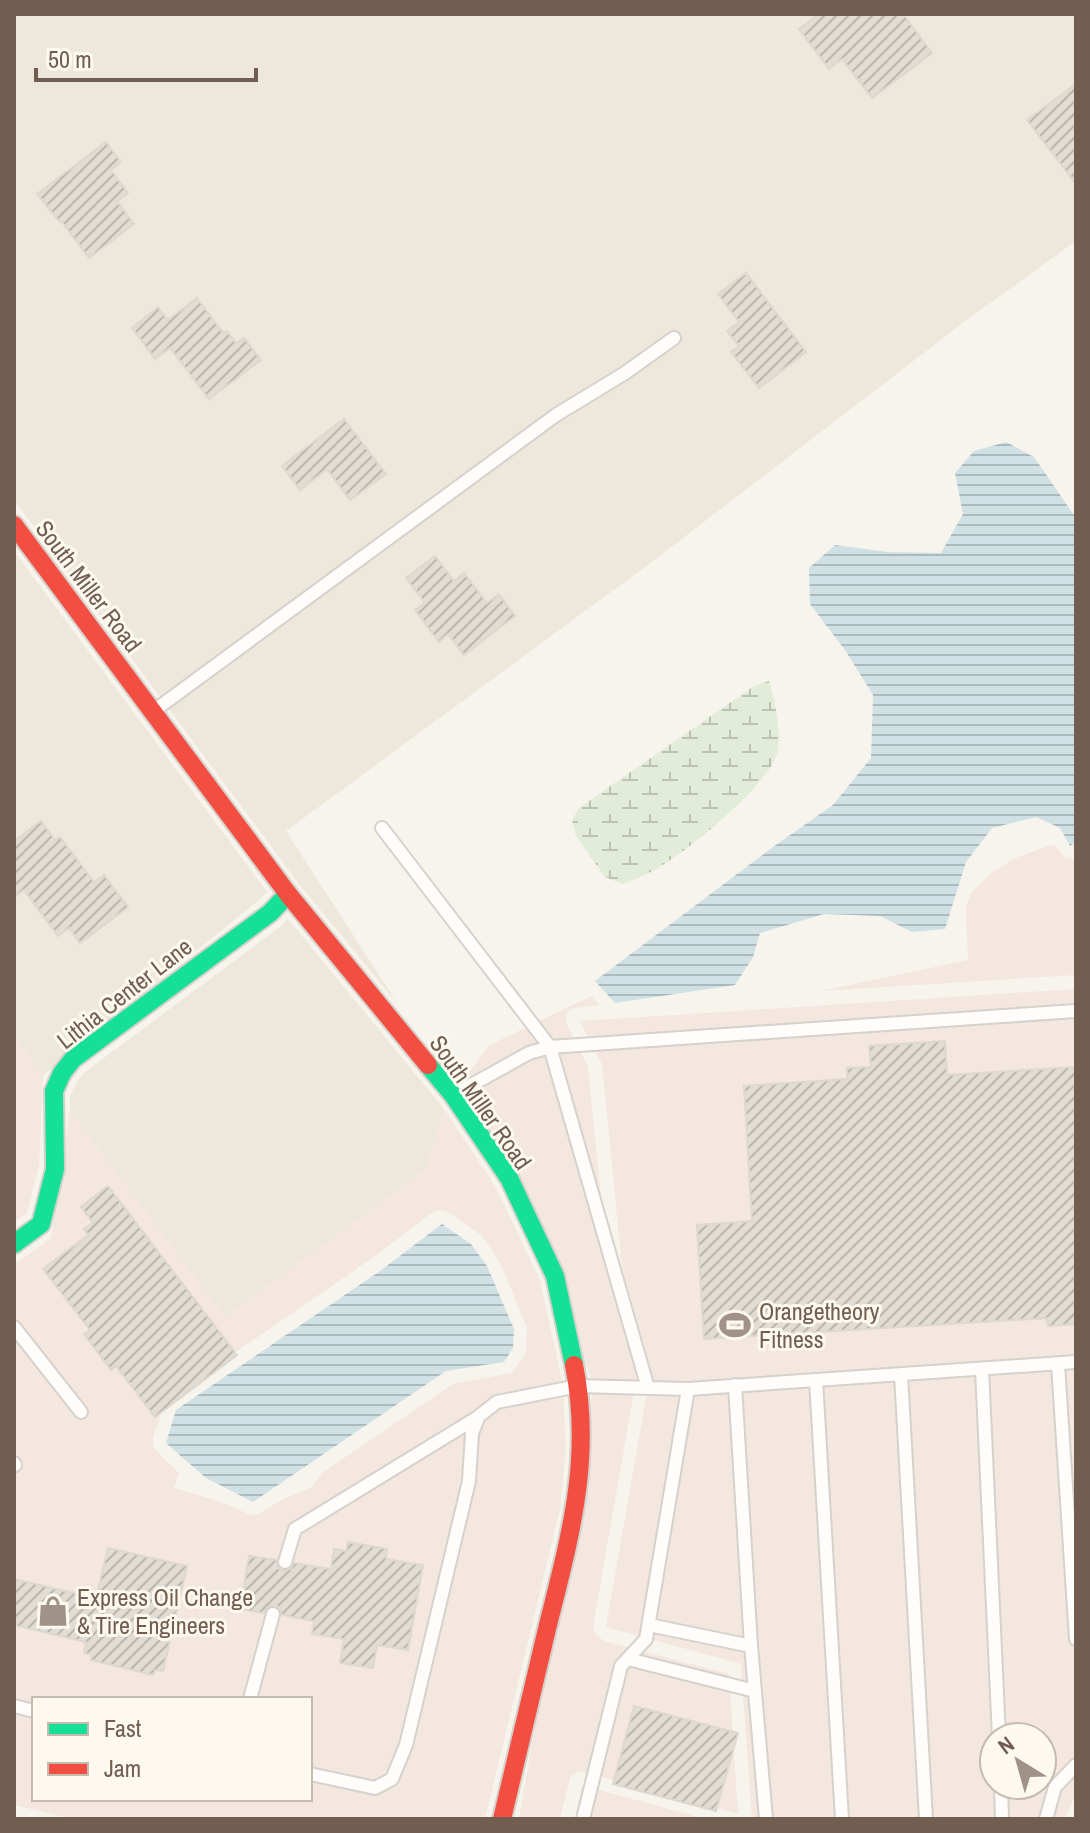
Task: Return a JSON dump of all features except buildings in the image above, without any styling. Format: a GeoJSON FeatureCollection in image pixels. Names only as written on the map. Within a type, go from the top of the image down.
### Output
{"type":"FeatureCollection","features":[{"type":"Feature","properties":{"kind":"street","name":"South Miller Road"},"geometry":{"type":"LineString","coordinates":[[14,525],[288,894],[453,1095],[509,1178],[555,1276],[578,1386],[582,1452],[575,1514],[502,1819]]}},
{"type":"Feature","properties":{"kind":"street","name":"Lithia Center Lane"},"geometry":{"type":"LineString","coordinates":[[14,1244],[41,1224],[55,1169],[54,1091],[62,1073],[73,1059],[270,913],[288,894]]}},
{"type":"Feature","properties":{"kind":"lane"},"geometry":{"type":"LineString","coordinates":[[152,712],[556,415],[625,373],[674,338]]}},
{"type":"Feature","properties":{"kind":"lane"},"geometry":{"type":"LineString","coordinates":[[382,828],[550,1047],[648,1388]]}},
{"type":"Feature","properties":{"kind":"lane"},"geometry":{"type":"LineString","coordinates":[[453,1095],[529,1053],[550,1047],[1076,1011]]}},
{"type":"Feature","properties":{"kind":"lane"},"geometry":{"type":"LineString","coordinates":[[14,1327],[81,1412]]}},
{"type":"Feature","properties":{"kind":"lane"},"geometry":{"type":"LineString","coordinates":[[285,1562],[295,1529],[497,1402],[578,1386],[688,1389],[1076,1362]]}},
{"type":"Feature","properties":{"kind":"lane"},"geometry":{"type":"LineString","coordinates":[[1058,1364],[1076,1639]]}},
{"type":"Feature","properties":{"kind":"lane"},"geometry":{"type":"LineString","coordinates":[[982,1369],[998,1721]]}},
{"type":"Feature","properties":{"kind":"lane"},"geometry":{"type":"LineString","coordinates":[[901,1374],[926,1819]]}},
{"type":"Feature","properties":{"kind":"lane"},"geometry":{"type":"LineString","coordinates":[[816,1380],[842,1819]]}},
{"type":"Feature","properties":{"kind":"lane"},"geometry":{"type":"LineString","coordinates":[[735,1385],[751,1646],[766,1819]]}},
{"type":"Feature","properties":{"kind":"lane"},"geometry":{"type":"LineString","coordinates":[[583,1819],[621,1666],[646,1639],[688,1389]]}},
{"type":"Feature","properties":{"kind":"lane"},"geometry":{"type":"LineString","coordinates":[[312,1774],[375,1788],[392,1779],[406,1745],[469,1481],[472,1433],[479,1416]]}},
{"type":"Feature","properties":{"kind":"lane"},"geometry":{"type":"LineString","coordinates":[[251,1697],[273,1614]]}},
{"type":"Feature","properties":{"kind":"lane"},"geometry":{"type":"LineString","coordinates":[[649,1625],[751,1646]]}},
{"type":"Feature","properties":{"kind":"lane"},"geometry":{"type":"LineString","coordinates":[[628,1659],[755,1691]]}},
{"type":"Feature","properties":{"kind":"lane"},"geometry":{"type":"LineString","coordinates":[[1046,1819],[1055,1787],[1076,1765]]}},
{"type":"Feature","properties":{"kind":"shaded area"},"geometry":{"type":"Polygon","coordinates":[[[14,14],[1076,14],[1076,241],[968,319],[653,561],[286,831],[397,1003],[299,884],[14,500],[14,14]]]}},
{"type":"Feature","properties":{"kind":"shaded area"},"geometry":{"type":"Polygon","coordinates":[[[1006,442],[1034,457],[1076,518],[1076,842],[1070,846],[1060,828],[1036,817],[992,828],[966,862],[945,929],[912,932],[880,916],[824,914],[760,933],[753,957],[735,985],[615,1003],[595,981],[833,805],[871,758],[873,695],[845,650],[810,604],[809,568],[835,545],[888,552],[941,553],[963,514],[955,473],[974,451],[1006,442]]]}},
{"type":"Feature","properties":{"kind":"shaded area"},"geometry":{"type":"Polygon","coordinates":[[[14,551],[267,892],[43,1075],[14,1036],[14,551]]]}},
{"type":"Feature","properties":{"kind":"shaded area"},"geometry":{"type":"Polygon","coordinates":[[[1056,846],[1065,858],[1076,859],[1076,975],[821,991],[968,960],[966,908],[971,893],[990,874],[1015,858],[1056,846]]]}},
{"type":"Feature","properties":{"kind":"shaded area"},"geometry":{"type":"Polygon","coordinates":[[[288,919],[444,1109],[426,1169],[225,1317],[70,1111],[70,1096],[85,1072],[288,919]]]}},
{"type":"Feature","properties":{"kind":"shaded area"},"geometry":{"type":"Polygon","coordinates":[[[1076,989],[1076,1793],[1065,1819],[752,1819],[741,1664],[606,1627],[651,1369],[622,1267],[602,1064],[580,1021],[1076,989]]]}},
{"type":"Feature","properties":{"kind":"shaded area"},"geometry":{"type":"Polygon","coordinates":[[[591,996],[600,1005],[573,1008],[567,1013],[566,1022],[588,1067],[608,1266],[638,1368],[593,1627],[596,1635],[604,1641],[729,1674],[738,1814],[576,1772],[570,1777],[560,1819],[519,1819],[594,1384],[462,1082],[490,1045],[591,996]]]}},
{"type":"Feature","properties":{"kind":"shaded area"},"geometry":{"type":"Polygon","coordinates":[[[14,1036],[43,1075],[39,1165],[27,1213],[14,1222],[14,1036]]]}},
{"type":"Feature","properties":{"kind":"shaded area"},"geometry":{"type":"Polygon","coordinates":[[[444,1109],[495,1186],[540,1280],[563,1386],[566,1450],[560,1509],[485,1819],[74,1819],[14,1805],[14,1265],[51,1238],[70,1111],[225,1317],[426,1169],[444,1109]],[[433,1212],[371,1259],[166,1400],[153,1437],[153,1446],[179,1473],[174,1488],[257,1515],[283,1499],[311,1488],[322,1473],[453,1384],[512,1373],[526,1353],[527,1328],[500,1262],[482,1236],[448,1212],[433,1212]]]}},
{"type":"Feature","properties":{"kind":"shaded area"},"geometry":{"type":"Polygon","coordinates":[[[442,1224],[471,1244],[487,1266],[514,1329],[513,1348],[504,1362],[446,1371],[253,1502],[206,1478],[166,1443],[176,1410],[380,1271],[442,1224]]]}},
{"type":"Feature","properties":{"kind":"shaded area"},"geometry":{"type":"Polygon","coordinates":[[[582,1785],[705,1819],[575,1819],[582,1785]]]}},
{"type":"Feature","properties":{"kind":"green space"},"geometry":{"type":"Polygon","coordinates":[[[769,681],[779,737],[777,754],[758,783],[705,834],[656,869],[623,884],[605,877],[576,836],[572,820],[579,808],[754,686],[769,681]]]}},
{"type":"Feature","properties":{"kind":"traffic: fast"},"geometry":{"type":"LineString","coordinates":[[14,1244],[41,1224],[55,1169],[54,1091],[62,1073],[73,1059],[270,913],[288,894]]}},
{"type":"Feature","properties":{"kind":"traffic: fast"},"geometry":{"type":"LineString","coordinates":[[428,1065],[453,1095],[509,1178],[555,1276],[574,1365]]}},
{"type":"Feature","properties":{"kind":"traffic: jam"},"geometry":{"type":"LineString","coordinates":[[14,525],[288,894],[428,1065]]}},
{"type":"Feature","properties":{"kind":"traffic: jam"},"geometry":{"type":"LineString","coordinates":[[502,1819],[576,1499],[581,1433],[574,1365]]}},
{"type":"Feature","properties":{"kind":"place","name":"Orangetheory Fitness"},"geometry":{"type":"Point","coordinates":[735,1325]}},
{"type":"Feature","properties":{"kind":"place","name":"Express Oil Change & Tire Engineers"},"geometry":{"type":"Point","coordinates":[53,1611]}}]}
